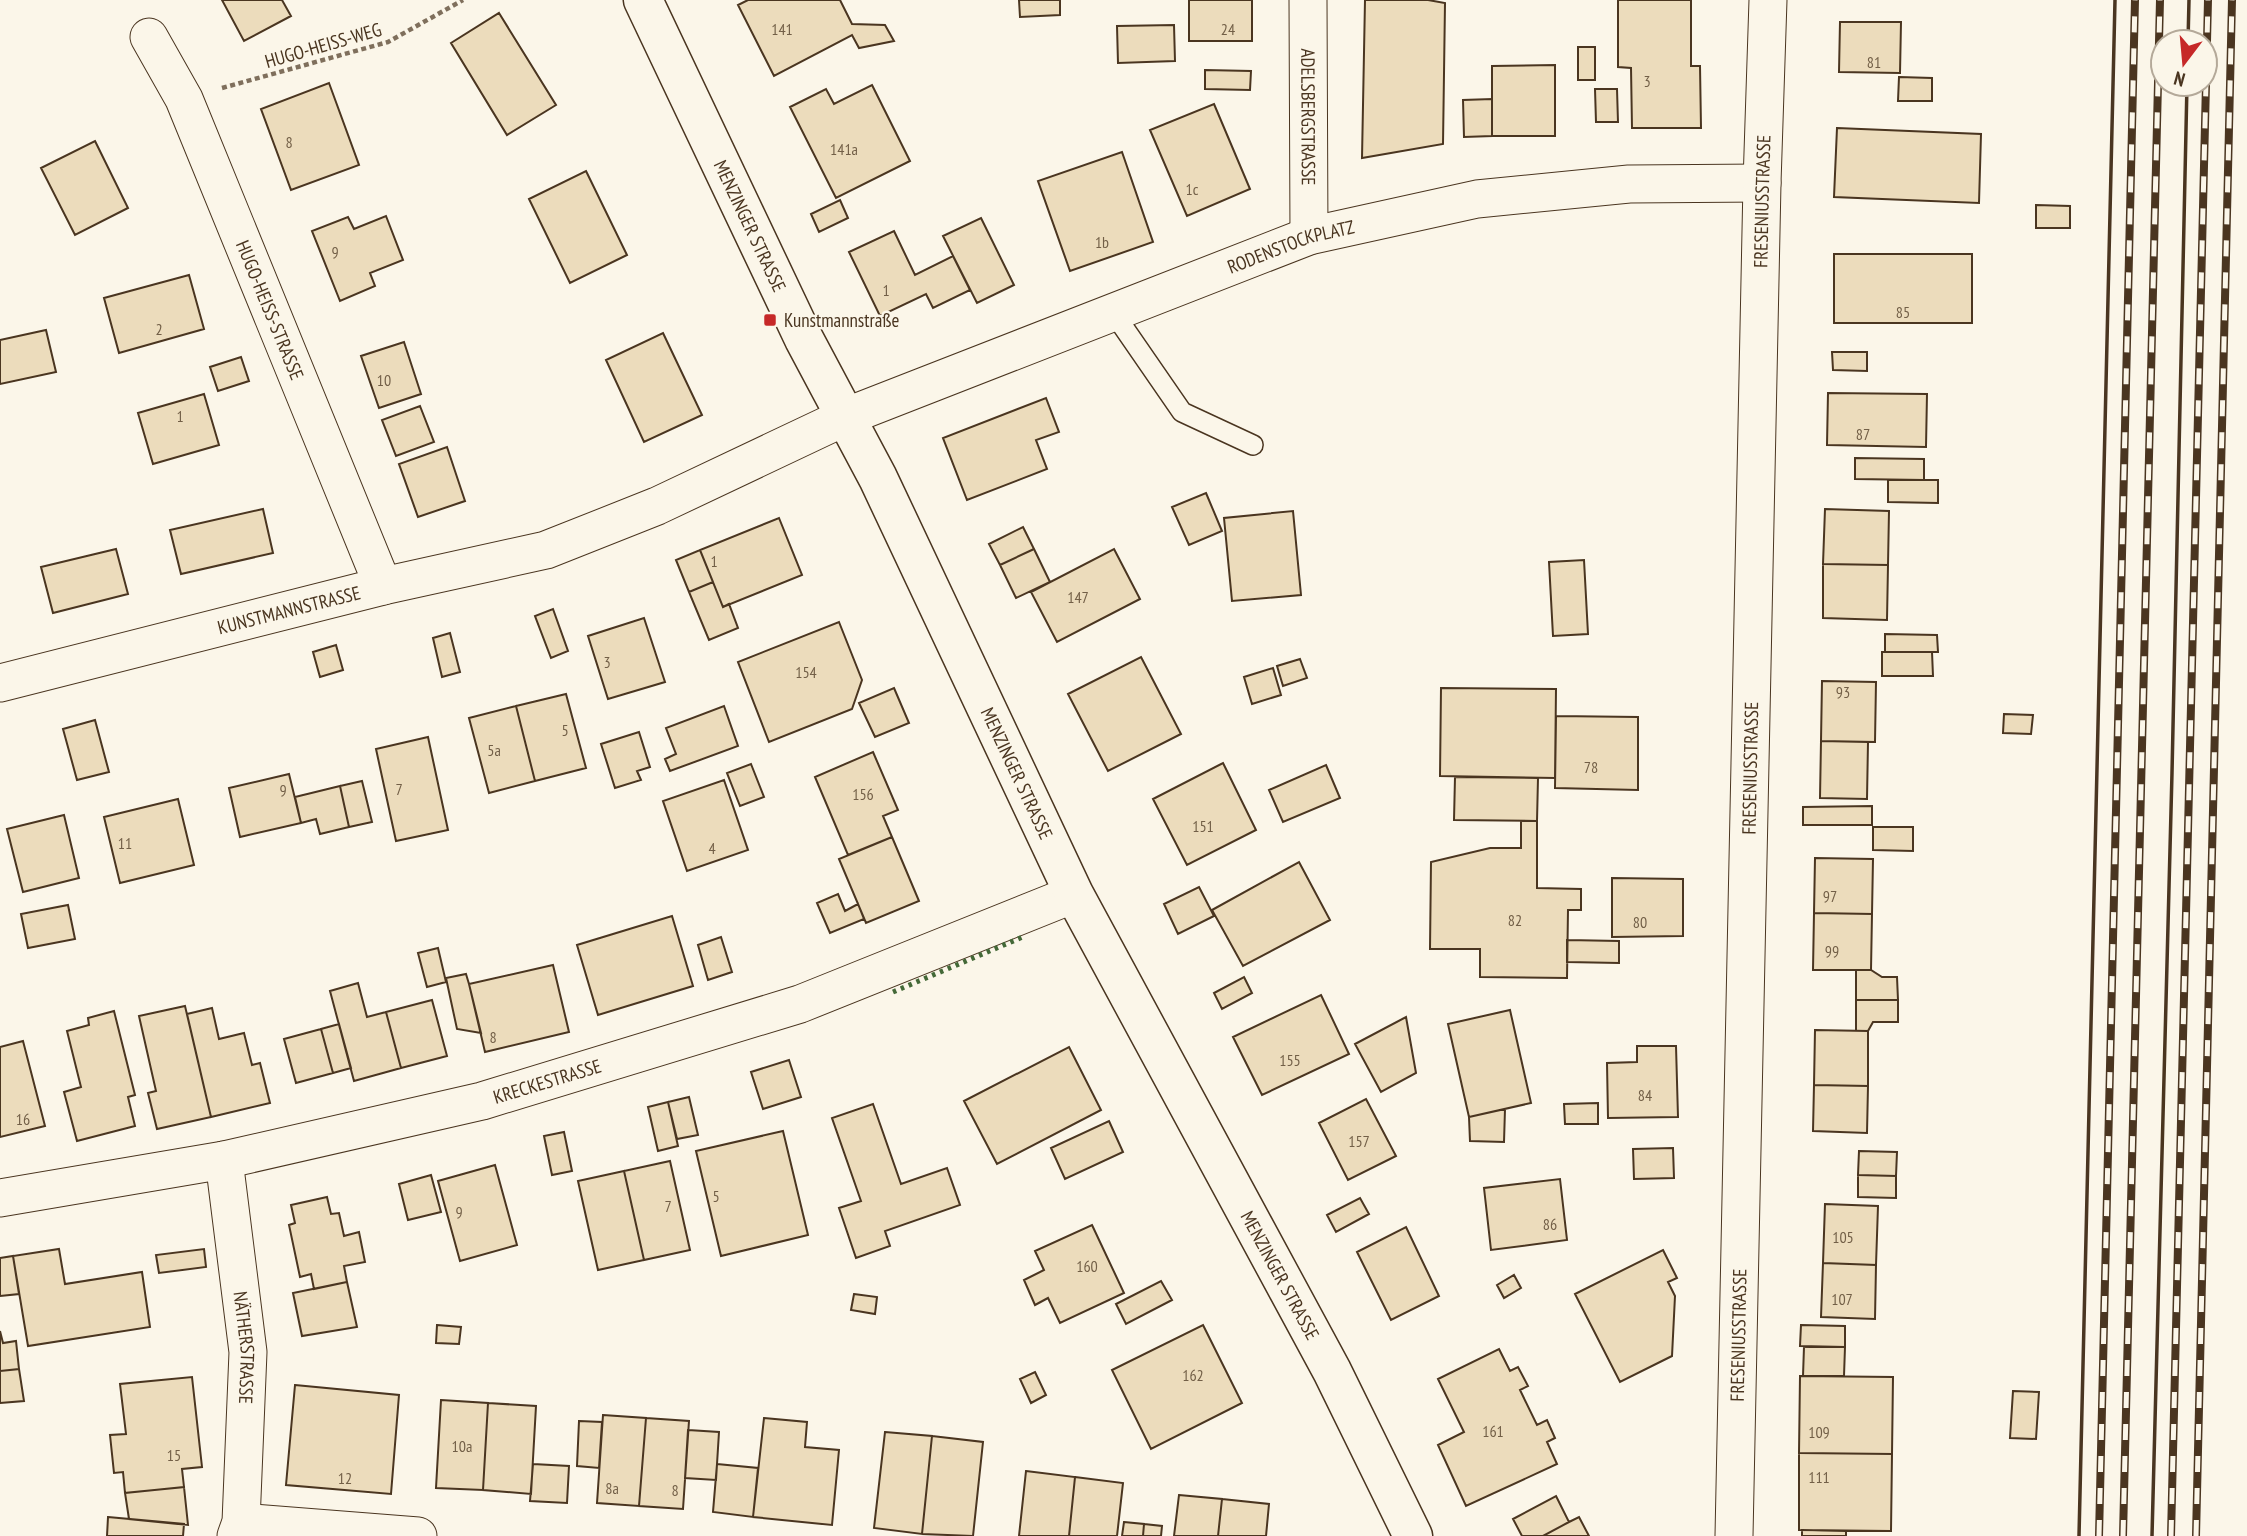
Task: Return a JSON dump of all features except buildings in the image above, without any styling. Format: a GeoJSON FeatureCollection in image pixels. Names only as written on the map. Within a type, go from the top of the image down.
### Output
{"type":"FeatureCollection","features":[{"type":"Feature","properties":{"kind":"street","name":"MENZINGER STRASSE"},"geometry":{"type":"LineString","coordinates":[[643,0],[804,339],[878,478],[1074,894],[1332,1371],[1413,1536]]}},
{"type":"Feature","properties":{"kind":"street","name":"ADELSBERGSTRASSE"},"geometry":{"type":"LineString","coordinates":[[1308,0],[1309,236]]}},
{"type":"Feature","properties":{"kind":"street","name":"FRESENIUSSTRASSE"},"geometry":{"type":"LineString","coordinates":[[1734,1536],[1768,0]]}},
{"type":"Feature","properties":{"kind":"street","name":"HUGO-HEISS-STRASSE"},"geometry":{"type":"LineString","coordinates":[[149,37],[184,99],[383,586]]}},
{"type":"Feature","properties":{"kind":"street","name":"RODENSTOCKPLATZ"},"geometry":{"type":"LineString","coordinates":[[845,417],[1309,236],[1477,199],[1629,184],[1762,183]]}},
{"type":"Feature","properties":{"kind":"street","name":"KUNSTMANNSTRASSE"},"geometry":{"type":"LineString","coordinates":[[0,683],[383,586],[546,550],[657,506],[845,417]]}},
{"type":"Feature","properties":{"kind":"street","name":"KRECKESTRASSE"},"geometry":{"type":"LineString","coordinates":[[0,1198],[224,1160],[482,1101],[800,1004],[1074,894]]}},
{"type":"Feature","properties":{"kind":"street","name":"NÄTHERSTRASSE"},"geometry":{"type":"LineString","coordinates":[[224,1160],[248,1352],[239,1529]]}},
{"type":"Feature","properties":{"kind":"street"},"geometry":{"type":"LineString","coordinates":[[239,1529],[418,1536]]}},
{"type":"Feature","properties":{"kind":"lane"},"geometry":{"type":"LineString","coordinates":[[1113,312],[1182,412],[1253,445]]}},
{"type":"Feature","properties":{"kind":"path","name":"HUGO-HEISS-WEG"},"geometry":{"type":"LineString","coordinates":[[184,99],[388,41],[463,0]]}},
{"type":"Feature","properties":{"kind":"railway"},"geometry":{"type":"LineString","coordinates":[[2099,1536],[2135,0]]}},
{"type":"Feature","properties":{"kind":"railway"},"geometry":{"type":"LineString","coordinates":[[2123,1536],[2160,0]]}},
{"type":"Feature","properties":{"kind":"railway"},"geometry":{"type":"LineString","coordinates":[[2171,1536],[2208,0]]}},
{"type":"Feature","properties":{"kind":"railway"},"geometry":{"type":"LineString","coordinates":[[2196,1536],[2232,0]]}},
{"type":"Feature","properties":{"kind":"hedge"},"geometry":{"type":"LineString","coordinates":[[893,992],[1025,936]]}},
{"type":"Feature","properties":{"kind":"wall"},"geometry":{"type":"LineString","coordinates":[[2079,1536],[2115,0]]}},
{"type":"Feature","properties":{"kind":"wall"},"geometry":{"type":"LineString","coordinates":[[2188,28],[2189,0]]}},
{"type":"Feature","properties":{"kind":"wall"},"geometry":{"type":"LineString","coordinates":[[2152,1536],[2187,98]]}},
{"type":"Feature","properties":{"kind":"place","name":"Kunstmannstraße"},"geometry":{"type":"Point","coordinates":[770,320]}}]}
